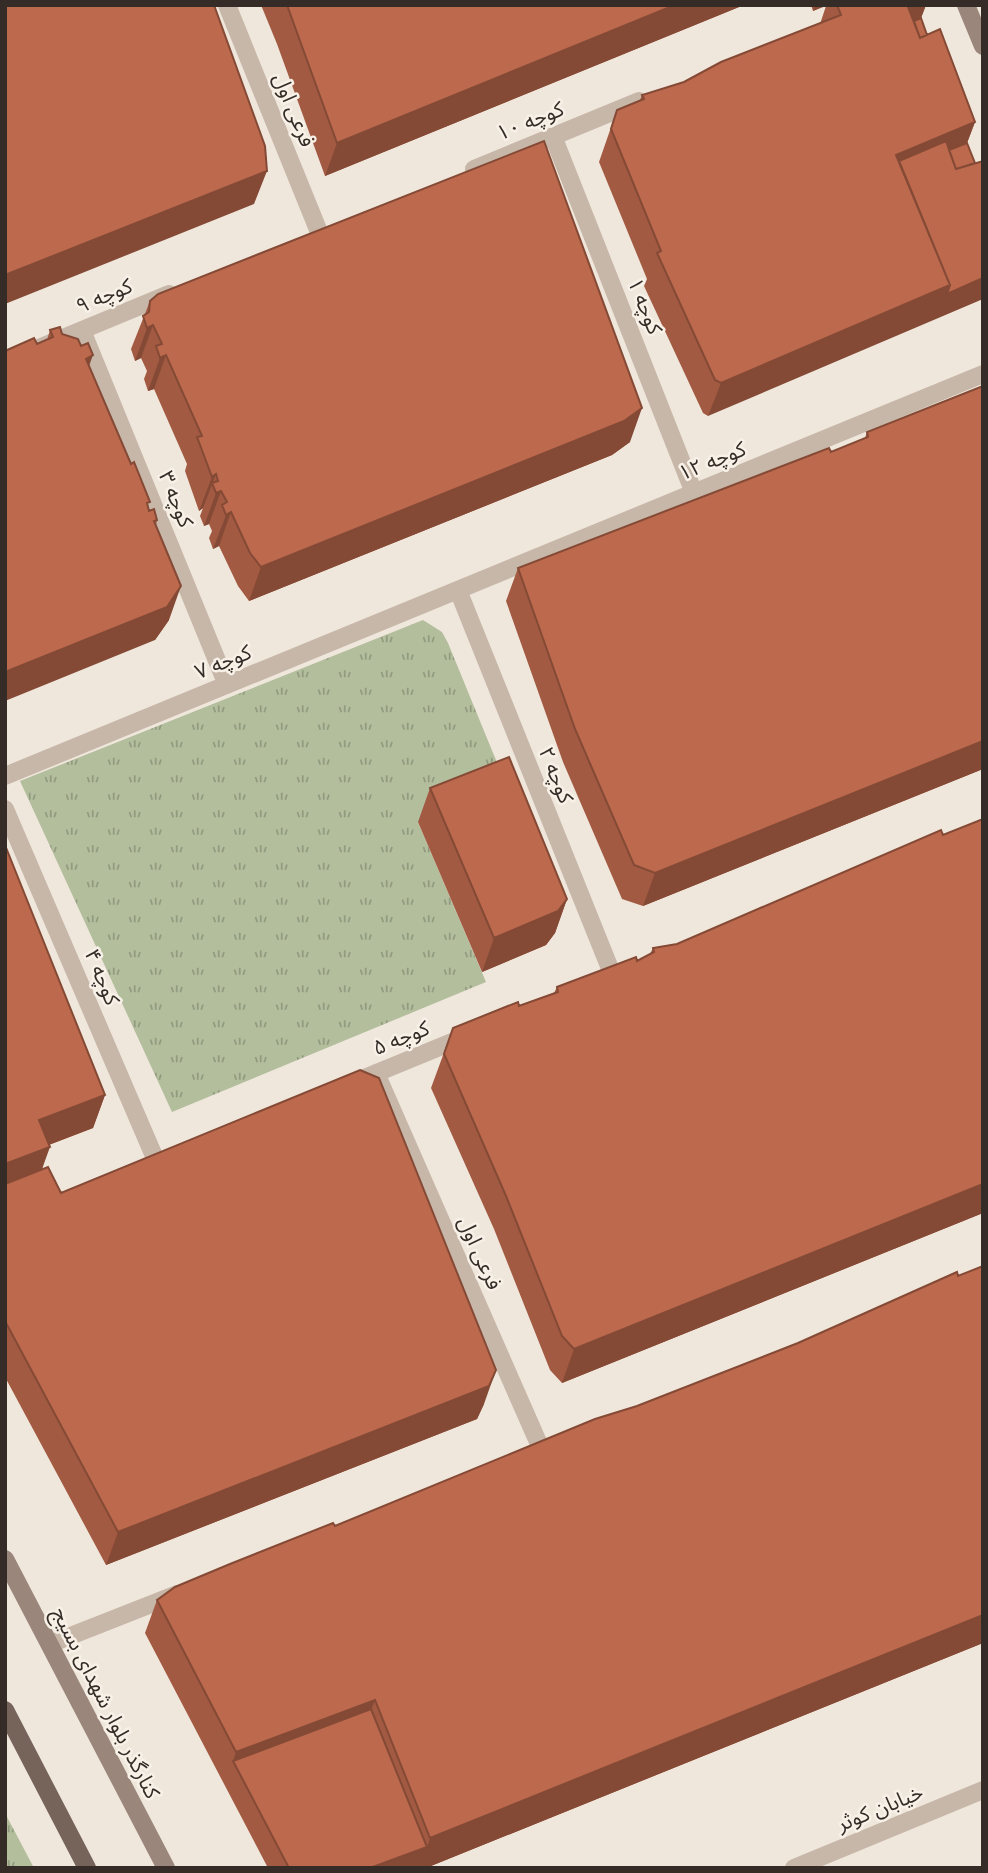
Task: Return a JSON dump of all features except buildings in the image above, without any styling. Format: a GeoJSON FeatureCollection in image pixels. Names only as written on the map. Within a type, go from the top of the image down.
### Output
{"type":"FeatureCollection","features":[{"type":"Feature","properties":{"kind":"main road"},"geometry":{"type":"LineString","coordinates":[[5,1710],[87,1868]]}},
{"type":"Feature","properties":{"kind":"street","name":"فرعی اول"},"geometry":{"type":"LineString","coordinates":[[227,5],[320,232]]}},
{"type":"Feature","properties":{"kind":"street"},"geometry":{"type":"LineString","coordinates":[[966,5],[983,46]]}},
{"type":"Feature","properties":{"kind":"street","name":"کوچه ۱۰"},"geometry":{"type":"LineString","coordinates":[[455,177],[654,95]]}},
{"type":"Feature","properties":{"kind":"street","name":"کوچه ۱"},"geometry":{"type":"LineString","coordinates":[[553,136],[694,493]]}},
{"type":"Feature","properties":{"kind":"street","name":"کوچه ۹"},"geometry":{"type":"LineString","coordinates":[[5,362],[184,288]]}},
{"type":"Feature","properties":{"kind":"street","name":"کوچه ۳"},"geometry":{"type":"LineString","coordinates":[[82,330],[227,685]]}},
{"type":"Feature","properties":{"kind":"street","name":"کوچه ۱۲"},"geometry":{"type":"LineString","coordinates":[[458,590],[983,374]]}},
{"type":"Feature","properties":{"kind":"street","name":"کوچه ۷"},"geometry":{"type":"LineString","coordinates":[[5,776],[458,590]]}},
{"type":"Feature","properties":{"kind":"street","name":"کوچه ۲"},"geometry":{"type":"LineString","coordinates":[[458,590],[613,976]]}},
{"type":"Feature","properties":{"kind":"street","name":"کوچه ۴"},"geometry":{"type":"LineString","coordinates":[[5,809],[158,1163]]}},
{"type":"Feature","properties":{"kind":"street","name":"کوچه ۵"},"geometry":{"type":"LineString","coordinates":[[338,1089],[488,1027]]}},
{"type":"Feature","properties":{"kind":"street","name":"فرعی اول"},"geometry":{"type":"LineString","coordinates":[[376,1073],[542,1451]]}},
{"type":"Feature","properties":{"kind":"street","name":"کنارگذر بلوار شهدای بسیج"},"geometry":{"type":"LineString","coordinates":[[5,1559],[166,1868]]}},
{"type":"Feature","properties":{"kind":"street"},"geometry":{"type":"LineString","coordinates":[[50,1644],[192,1588]]}},
{"type":"Feature","properties":{"kind":"street","name":"خیابان کوثر"},"geometry":{"type":"LineString","coordinates":[[794,1868],[983,1790]]}},
{"type":"Feature","properties":{"kind":"green space"},"geometry":{"type":"Polygon","coordinates":[[[423,620],[442,632],[448,643],[507,787],[418,822],[486,982],[172,1112],[20,781],[423,620]]]}},
{"type":"Feature","properties":{"kind":"green space"},"geometry":{"type":"Polygon","coordinates":[[[5,1813],[34,1868],[5,1868],[5,1813]]]}}]}
